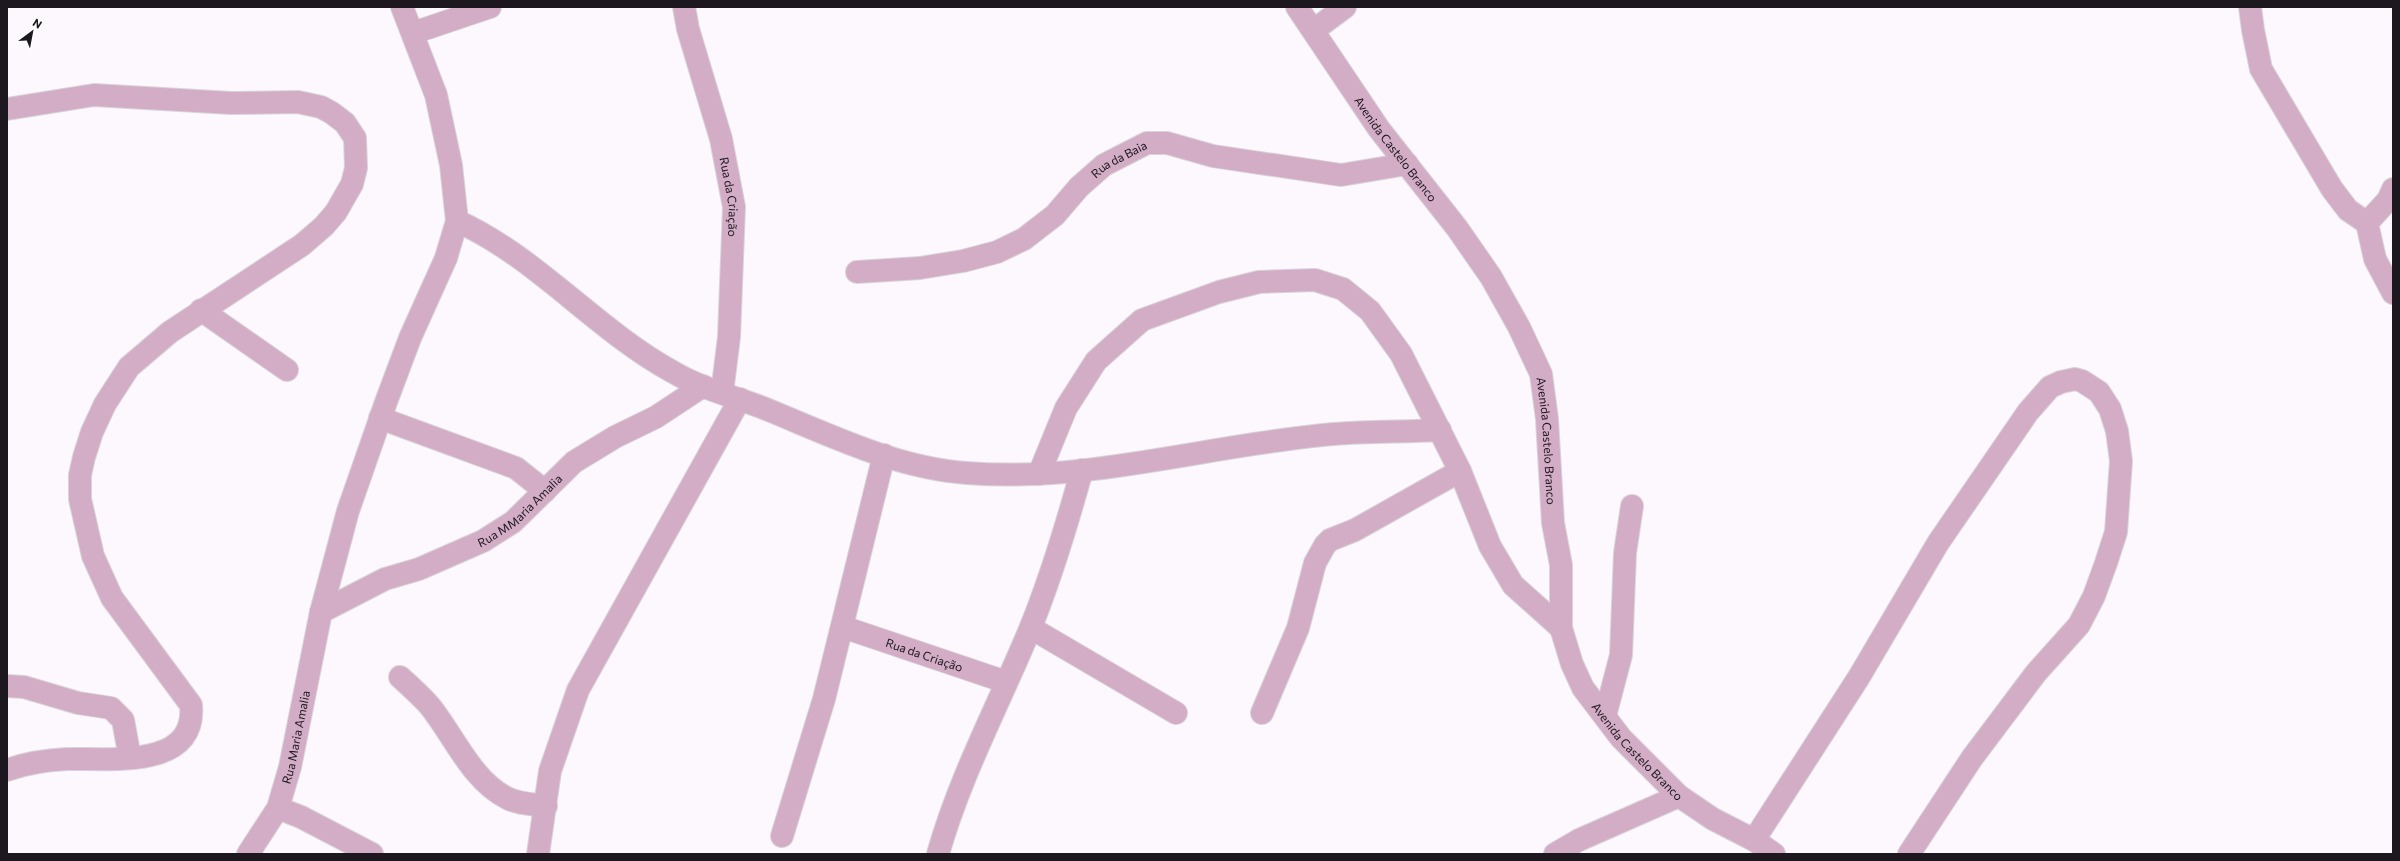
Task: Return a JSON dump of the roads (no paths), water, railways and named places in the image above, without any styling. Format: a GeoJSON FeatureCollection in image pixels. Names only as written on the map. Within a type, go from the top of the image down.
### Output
{"type":"FeatureCollection","features":[{"type":"Feature","properties":{"kind":"street"},"geometry":{"type":"LineString","coordinates":[[402,7],[436,95],[451,165],[457,221],[480,231],[513,254],[582,309],[673,373],[884,456],[909,464],[938,470],[968,473],[1040,474],[1082,470],[1334,434],[1440,430]]}},
{"type":"Feature","properties":{"kind":"street"},"geometry":{"type":"LineString","coordinates":[[413,33],[490,7]]}},
{"type":"Feature","properties":{"kind":"street","name":"Rua da Criação"},"geometry":{"type":"LineString","coordinates":[[684,7],[688,29],[721,139],[734,207],[728,337],[722,392]]}},
{"type":"Feature","properties":{"kind":"street","name":"Avenida Castelo Branco"},"geometry":{"type":"LineString","coordinates":[[1297,7],[1314,30],[1379,129],[1458,228],[1491,277],[1519,327],[1541,374],[1547,419],[1553,523],[1561,565],[1561,628],[1572,664],[1583,688],[1621,738],[1680,796],[1713,818],[1754,840],[1772,854]]}},
{"type":"Feature","properties":{"kind":"street"},"geometry":{"type":"LineString","coordinates":[[1314,30],[1345,7]]}},
{"type":"Feature","properties":{"kind":"street"},"geometry":{"type":"LineString","coordinates":[[2250,7],[2261,69],[2332,189],[2348,210],[2367,223],[2375,259],[2393,293]]}},
{"type":"Feature","properties":{"kind":"street"},"geometry":{"type":"LineString","coordinates":[[7,109],[22,108],[68,98],[116,94],[231,103],[298,102],[321,107],[345,123],[355,138],[356,168],[352,184],[336,212],[324,226],[302,245],[201,310],[170,332],[129,367],[105,404],[92,432],[80,475],[80,499],[93,556],[112,598],[191,705],[192,720],[178,742],[157,755],[130,758],[45,761],[24,764],[7,770]]}},
{"type":"Feature","properties":{"kind":"street","name":"Rua da Baia"},"geometry":{"type":"LineString","coordinates":[[857,272],[920,268],[963,261],[997,252],[1024,239],[1055,215],[1079,187],[1104,165],[1146,143],[1167,143],[1213,156],[1341,175],[1407,164]]}},
{"type":"Feature","properties":{"kind":"street"},"geometry":{"type":"LineString","coordinates":[[2367,223],[2388,200],[2393,189]]}},
{"type":"Feature","properties":{"kind":"street","name":"Rua Maria Amalia"},"geometry":{"type":"LineString","coordinates":[[248,854],[278,808],[290,767],[321,612],[348,511],[380,418],[410,338],[446,258],[457,221]]}},
{"type":"Feature","properties":{"kind":"street"},"geometry":{"type":"LineString","coordinates":[[1040,474],[1066,408],[1096,361],[1120,338],[1142,320],[1176,306],[1219,292],[1259,282],[1315,280],[1343,289],[1370,311],[1401,354],[1460,471],[1490,546],[1513,585],[1561,628]]}},
{"type":"Feature","properties":{"kind":"street"},"geometry":{"type":"LineString","coordinates":[[201,310],[287,370]]}},
{"type":"Feature","properties":{"kind":"street"},"geometry":{"type":"LineString","coordinates":[[1754,840],[1859,677],[1938,543],[2028,412],[2050,387],[2061,382],[2075,379],[2082,381],[2099,392],[2110,409],[2115,420],[2121,461],[2116,532],[2106,564],[2094,596],[2079,625],[2036,673],[1972,758],[1909,854]]}},
{"type":"Feature","properties":{"kind":"street"},"geometry":{"type":"LineString","coordinates":[[538,854],[550,771],[578,690],[722,392]]}},
{"type":"Feature","properties":{"kind":"street","name":"Rua MMaria Amalia"},"geometry":{"type":"LineString","coordinates":[[321,612],[385,579],[420,569],[483,541],[513,522],[578,459],[615,437],[656,417],[722,392]]}},
{"type":"Feature","properties":{"kind":"street"},"geometry":{"type":"LineString","coordinates":[[380,418],[516,468],[545,490]]}},
{"type":"Feature","properties":{"kind":"street"},"geometry":{"type":"LineString","coordinates":[[782,836],[824,699],[884,456]]}},
{"type":"Feature","properties":{"kind":"street"},"geometry":{"type":"LineString","coordinates":[[938,854],[945,828],[971,760],[1031,628],[1066,526],[1082,470]]}},
{"type":"Feature","properties":{"kind":"street"},"geometry":{"type":"LineString","coordinates":[[1262,713],[1298,628],[1315,563],[1325,545],[1330,540],[1355,530],[1460,471]]}},
{"type":"Feature","properties":{"kind":"street"},"geometry":{"type":"LineString","coordinates":[[1605,716],[1621,655],[1625,553],[1632,506]]}},
{"type":"Feature","properties":{"kind":"street","name":"Rua da Criação"},"geometry":{"type":"LineString","coordinates":[[843,627],[1006,682]]}},
{"type":"Feature","properties":{"kind":"street"},"geometry":{"type":"LineString","coordinates":[[1031,628],[1176,713]]}},
{"type":"Feature","properties":{"kind":"street"},"geometry":{"type":"LineString","coordinates":[[400,676],[428,704],[470,764],[488,784],[506,798],[514,801],[546,806]]}},
{"type":"Feature","properties":{"kind":"street"},"geometry":{"type":"LineString","coordinates":[[7,686],[24,686],[78,703],[111,708],[123,720],[130,758]]}},
{"type":"Feature","properties":{"kind":"street"},"geometry":{"type":"LineString","coordinates":[[1555,854],[1582,847],[1680,796]]}},
{"type":"Feature","properties":{"kind":"street"},"geometry":{"type":"LineString","coordinates":[[278,808],[372,854]]}}]}
